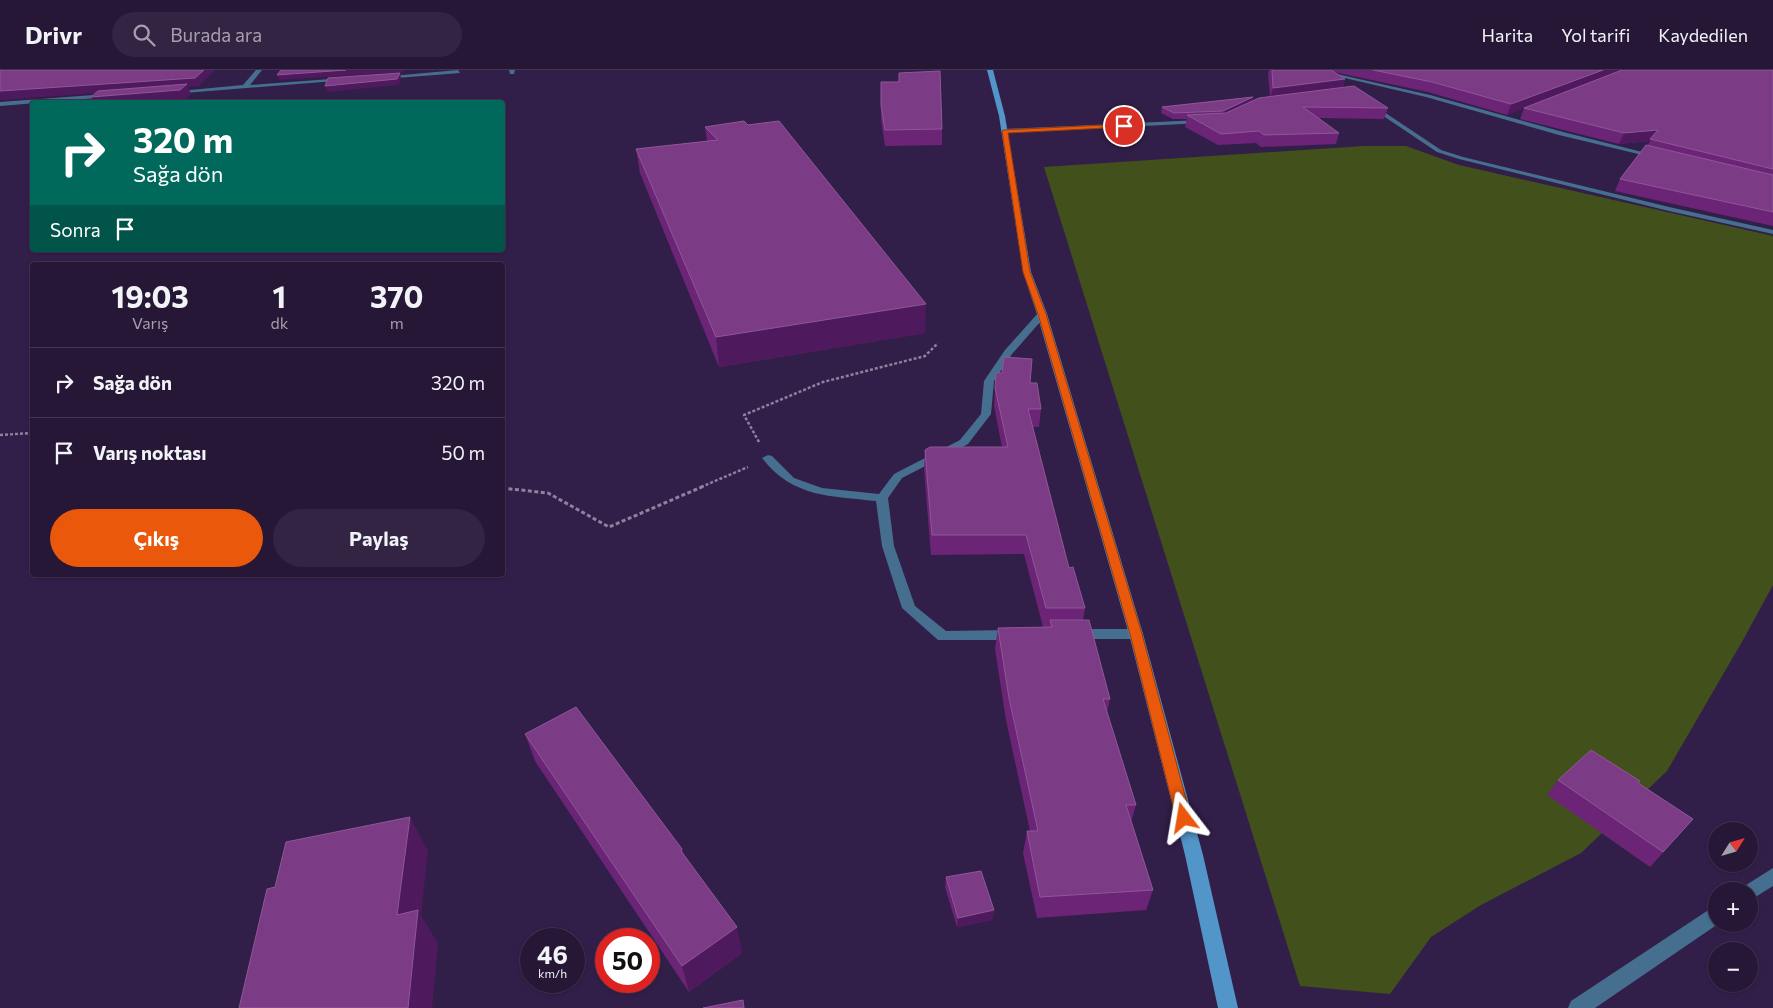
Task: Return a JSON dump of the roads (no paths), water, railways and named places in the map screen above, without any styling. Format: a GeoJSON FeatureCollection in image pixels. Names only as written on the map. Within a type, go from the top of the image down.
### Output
{"type":"FeatureCollection","features":[{"type":"Feature","properties":{"kind":"main road"},"geometry":{"type":"LineString","coordinates":[[990,70],[1004,131],[1027,272],[1042,314],[1136,634],[1194,854],[1228,1008]]}},
{"type":"Feature","properties":{"kind":"street"},"geometry":{"type":"LineString","coordinates":[[245,87],[259,70]]}},
{"type":"Feature","properties":{"kind":"street"},"geometry":{"type":"LineString","coordinates":[[1318,70],[1335,82]]}},
{"type":"Feature","properties":{"kind":"street"},"geometry":{"type":"LineString","coordinates":[[1318,70],[1428,96],[1507,119],[1667,159]]}},
{"type":"Feature","properties":{"kind":"street"},"geometry":{"type":"LineString","coordinates":[[380,78],[458,72]]}},
{"type":"Feature","properties":{"kind":"street"},"geometry":{"type":"LineString","coordinates":[[166,92],[351,80]]}},
{"type":"Feature","properties":{"kind":"street"},"geometry":{"type":"LineString","coordinates":[[59,100],[118,96]]}},
{"type":"Feature","properties":{"kind":"street"},"geometry":{"type":"LineString","coordinates":[[0,104],[30,102]]}},
{"type":"Feature","properties":{"kind":"street"},"geometry":{"type":"LineString","coordinates":[[1367,103],[1439,151],[1461,158],[1668,209],[1773,232]]}},
{"type":"Feature","properties":{"kind":"street"},"geometry":{"type":"LineString","coordinates":[[1507,119],[1516,116]]}},
{"type":"Feature","properties":{"kind":"street"},"geometry":{"type":"LineString","coordinates":[[1004,131],[1213,122]]}},
{"type":"Feature","properties":{"kind":"street"},"geometry":{"type":"LineString","coordinates":[[1030,635],[943,636],[910,608],[888,546],[882,498],[898,476],[964,442],[986,414],[989,381],[1008,352],[1042,314]]}},
{"type":"Feature","properties":{"kind":"street"},"geometry":{"type":"LineString","coordinates":[[768,458],[790,480],[820,491],[882,498]]}},
{"type":"Feature","properties":{"kind":"street"},"geometry":{"type":"LineString","coordinates":[[1059,635],[1136,634]]}},
{"type":"Feature","properties":{"kind":"street"},"geometry":{"type":"LineString","coordinates":[[1758,887],[1773,876]]}},
{"type":"Feature","properties":{"kind":"street"},"geometry":{"type":"LineString","coordinates":[[1578,1008],[1708,920]]}}]}
